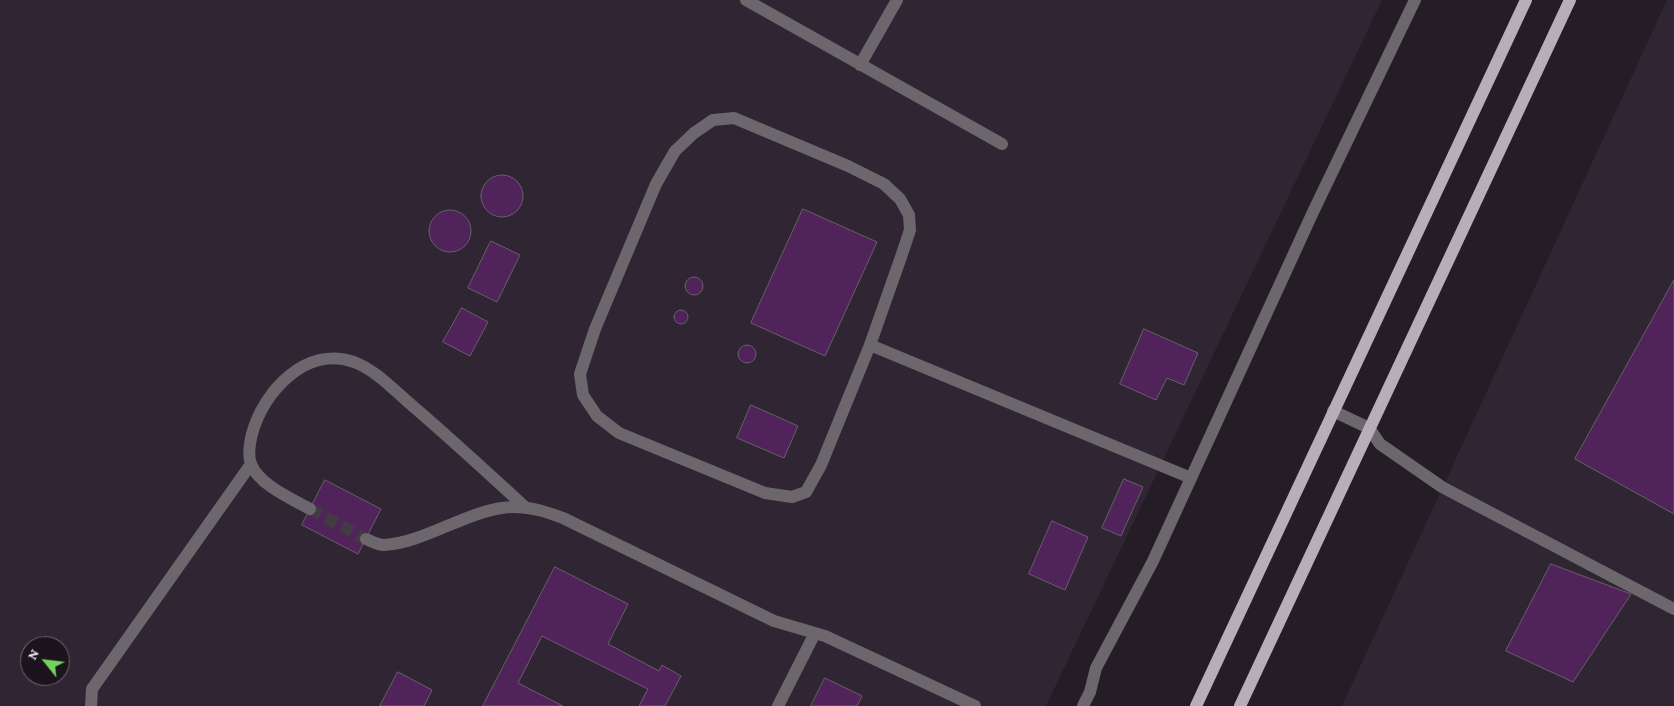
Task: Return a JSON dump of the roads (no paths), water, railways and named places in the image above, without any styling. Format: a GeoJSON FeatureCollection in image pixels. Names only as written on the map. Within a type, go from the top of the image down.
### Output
{"type":"FeatureCollection","features":[{"type":"Feature","properties":{"kind":"main road"},"geometry":{"type":"LineString","coordinates":[[1196,706],[1526,0]]}},
{"type":"Feature","properties":{"kind":"main road"},"geometry":{"type":"LineString","coordinates":[[1240,706],[1570,0]]}},
{"type":"Feature","properties":{"kind":"street"},"geometry":{"type":"LineString","coordinates":[[746,0],[1002,144]]}},
{"type":"Feature","properties":{"kind":"street"},"geometry":{"type":"LineString","coordinates":[[860,65],[897,0]]}},
{"type":"Feature","properties":{"kind":"street"},"geometry":{"type":"LineString","coordinates":[[1083,706],[1090,692],[1096,668],[1153,561],[1313,212],[1415,0]]}},
{"type":"Feature","properties":{"kind":"street"},"geometry":{"type":"LineString","coordinates":[[734,118],[848,166],[884,184],[900,199],[909,215],[910,230],[870,344],[821,465],[806,492],[792,497],[765,493],[619,433],[597,416],[592,409],[583,395],[580,374],[595,329],[648,202],[675,151],[694,133],[713,120],[734,118]]}},
{"type":"Feature","properties":{"kind":"street"},"geometry":{"type":"LineString","coordinates":[[870,344],[1191,478]]}},
{"type":"Feature","properties":{"kind":"street"},"geometry":{"type":"LineString","coordinates":[[310,509],[270,488],[251,464],[250,443],[257,417],[271,394],[288,376],[305,365],[320,359],[335,358],[352,361],[369,369],[453,440],[526,508]]}},
{"type":"Feature","properties":{"kind":"street"},"geometry":{"type":"LineString","coordinates":[[1333,411],[1369,428],[1380,444],[1442,487],[1674,609]]}},
{"type":"Feature","properties":{"kind":"street"},"geometry":{"type":"LineString","coordinates":[[91,706],[92,689],[251,464]]}},
{"type":"Feature","properties":{"kind":"street"},"geometry":{"type":"LineString","coordinates":[[366,538],[383,545],[401,542],[492,511],[513,507],[541,510],[563,518],[774,621],[815,633],[975,706]]}},
{"type":"Feature","properties":{"kind":"street"},"geometry":{"type":"LineString","coordinates":[[778,706],[815,633]]}},
{"type":"Feature","properties":{"kind":"tunnel"},"geometry":{"type":"LineString","coordinates":[[310,509],[366,539]]}}]}
